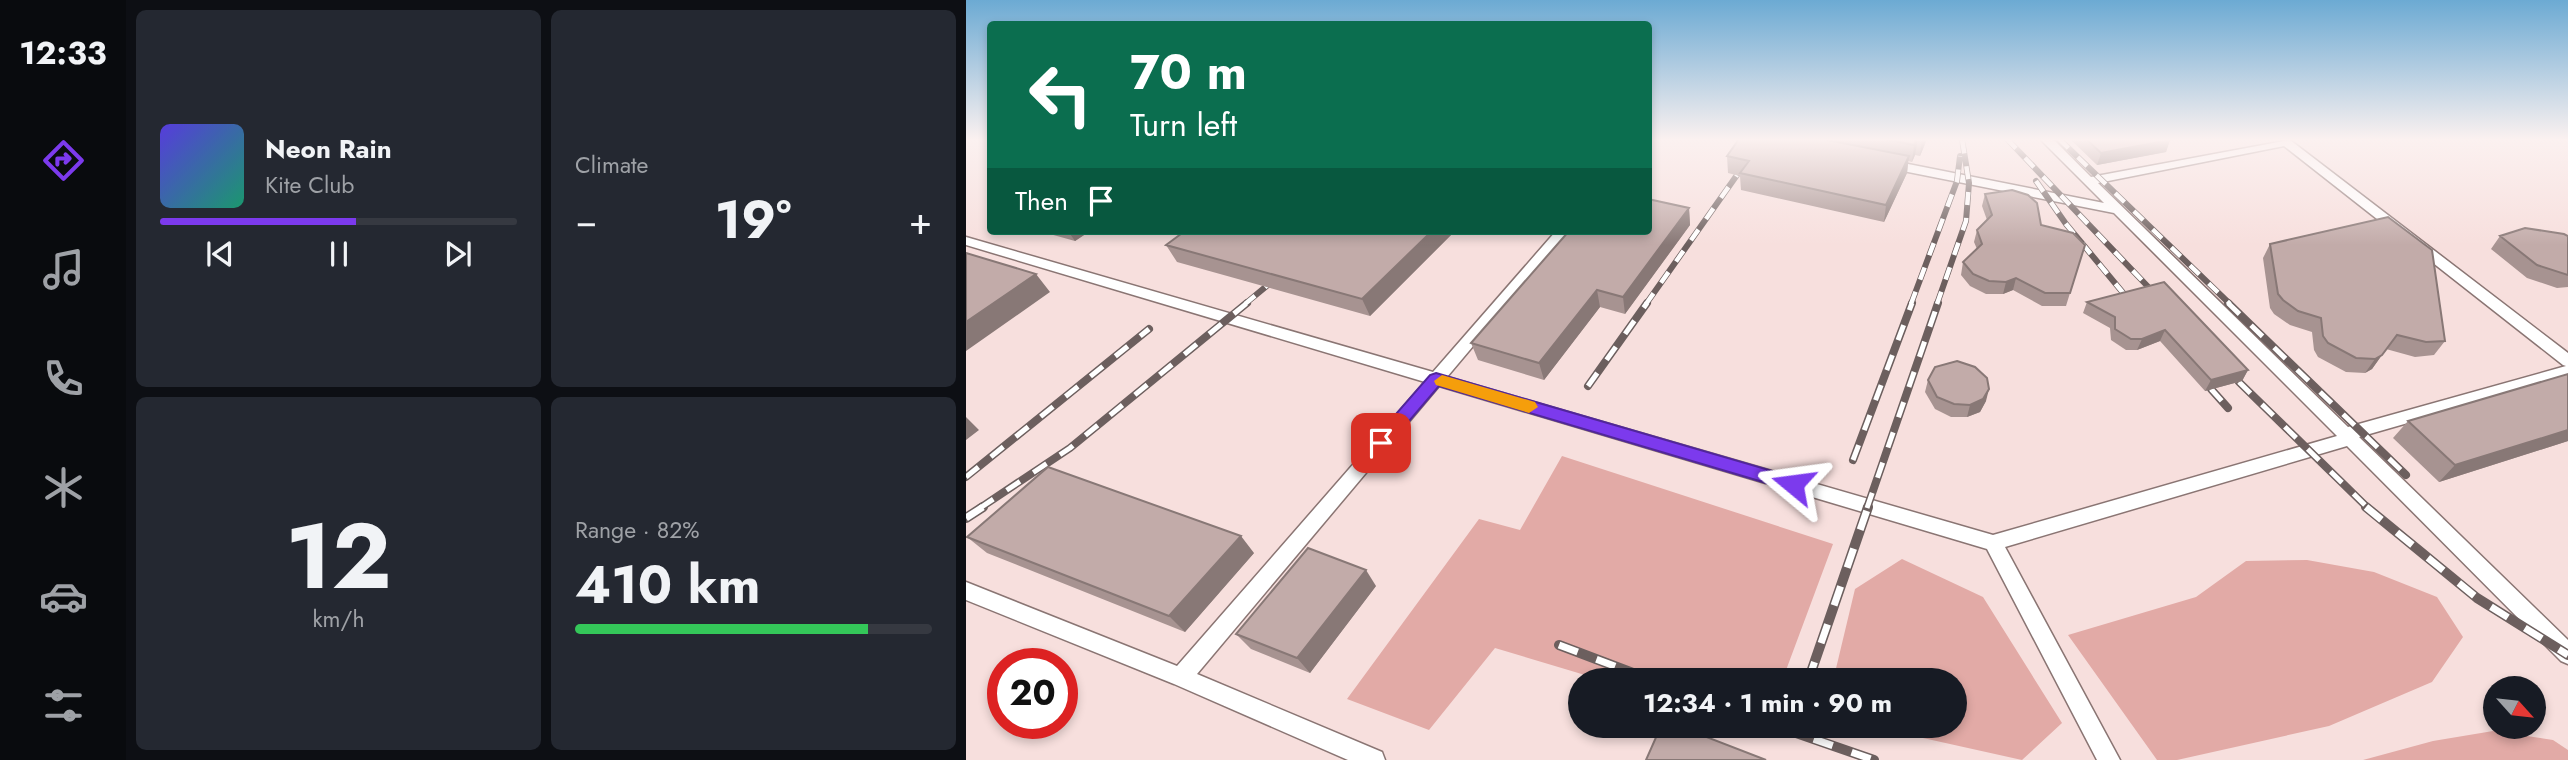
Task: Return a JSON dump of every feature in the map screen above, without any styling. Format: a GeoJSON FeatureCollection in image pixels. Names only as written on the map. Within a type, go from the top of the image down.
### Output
{"type":"FeatureCollection","features":[{"type":"Feature","properties":{"kind":"lane"},"geometry":{"type":"LineString","coordinates":[[1938,174],[2118,210]]}},
{"type":"Feature","properties":{"kind":"lane"},"geometry":{"type":"LineString","coordinates":[[2081,174],[2568,654]]}},
{"type":"Feature","properties":{"kind":"lane"},"geometry":{"type":"LineString","coordinates":[[2088,181],[2121,174]]}},
{"type":"Feature","properties":{"kind":"lane"},"geometry":{"type":"LineString","coordinates":[[2328,174],[2568,361]]}},
{"type":"Feature","properties":{"kind":"lane"},"geometry":{"type":"LineString","coordinates":[[1181,677],[1560,235]]}},
{"type":"Feature","properties":{"kind":"lane"},"geometry":{"type":"LineString","coordinates":[[966,242],[1993,543],[2568,371]]}},
{"type":"Feature","properties":{"kind":"lane"},"geometry":{"type":"LineString","coordinates":[[1993,543],[2109,760]]}},
{"type":"Feature","properties":{"kind":"lane"},"geometry":{"type":"LineString","coordinates":[[966,590],[1181,677],[1374,760]]}},
{"type":"Feature","properties":{"kind":"shaded area"},"geometry":{"type":"Polygon","coordinates":[[[1562,456],[1833,544],[1787,668],[1568,670],[1495,648],[1429,730],[1347,699],[1479,519],[1520,530],[1562,456]]]}},
{"type":"Feature","properties":{"kind":"shaded area"},"geometry":{"type":"Polygon","coordinates":[[[1902,559],[1983,597],[2062,723],[2022,760],[1923,738],[1967,738],[1967,668],[1836,668],[1855,589],[1902,559]]]}},
{"type":"Feature","properties":{"kind":"shaded area"},"geometry":{"type":"Polygon","coordinates":[[[2307,560],[2374,572],[2437,597],[2463,637],[2432,682],[2329,726],[2177,760],[2157,760],[2068,635],[2196,597],[2246,561],[2307,560]]]}},
{"type":"Feature","properties":{"kind":"shaded area"},"geometry":{"type":"Polygon","coordinates":[[[2483,733],[2483,739],[2546,739],[2553,740],[2568,750],[2568,760],[2363,760],[2433,741],[2483,733]]]}},
{"type":"Feature","properties":{"kind":"building"},"geometry":{"type":"Polygon","coordinates":[[[1747,174],[1900,174],[1886,205],[1747,174]]]}},
{"type":"Feature","properties":{"kind":"building"},"geometry":{"type":"Polygon","coordinates":[[[2012,190],[2028,195],[2037,203],[2041,225],[2073,233],[2085,245],[2070,293],[2045,293],[2016,278],[2006,282],[1989,281],[1973,274],[1963,262],[1982,244],[1977,230],[1992,215],[1985,194],[2012,190]]]}},
{"type":"Feature","properties":{"kind":"building"},"geometry":{"type":"Polygon","coordinates":[[[1652,200],[1689,208],[1623,297],[1597,290],[1539,363],[1471,343],[1566,235],[1652,235],[1652,200]]]}},
{"type":"Feature","properties":{"kind":"building"},"geometry":{"type":"Polygon","coordinates":[[[2388,217],[2432,250],[2445,341],[2426,342],[2397,335],[2382,355],[2375,359],[2356,358],[2328,343],[2323,336],[2321,318],[2298,311],[2278,294],[2270,244],[2388,217]]]}},
{"type":"Feature","properties":{"kind":"building"},"geometry":{"type":"Polygon","coordinates":[[[2525,228],[2568,236],[2568,275],[2537,265],[2500,236],[2525,228]]]}},
{"type":"Feature","properties":{"kind":"building"},"geometry":{"type":"Polygon","coordinates":[[[1180,235],[1428,235],[1362,299],[1166,245],[1180,235]]]}},
{"type":"Feature","properties":{"kind":"building"},"geometry":{"type":"Polygon","coordinates":[[[966,253],[1036,274],[966,322],[966,253]]]}},
{"type":"Feature","properties":{"kind":"building"},"geometry":{"type":"Polygon","coordinates":[[[2164,282],[2248,370],[2211,380],[2165,330],[2142,339],[2131,339],[2115,329],[2115,317],[2087,302],[2164,282]]]}},
{"type":"Feature","properties":{"kind":"building"},"geometry":{"type":"Polygon","coordinates":[[[1957,361],[1975,367],[1987,378],[1989,389],[1983,399],[1970,405],[1954,404],[1937,397],[1928,380],[1935,367],[1957,361]]]}},
{"type":"Feature","properties":{"kind":"building"},"geometry":{"type":"Polygon","coordinates":[[[2568,374],[2568,430],[2455,465],[2408,421],[2568,374]]]}},
{"type":"Feature","properties":{"kind":"building"},"geometry":{"type":"Polygon","coordinates":[[[1048,467],[1241,536],[1169,616],[967,537],[1048,467]]]}},
{"type":"Feature","properties":{"kind":"building"},"geometry":{"type":"Polygon","coordinates":[[[1308,548],[1366,570],[1297,658],[1236,634],[1308,548]]]}},
{"type":"Feature","properties":{"kind":"building"},"geometry":{"type":"Polygon","coordinates":[[[1656,738],[1709,738],[1766,760],[1646,760],[1656,738]]]}},
{"type":"Feature","properties":{"kind":"railway"},"geometry":{"type":"LineString","coordinates":[[1911,304],[1958,174]]}},
{"type":"Feature","properties":{"kind":"railway"},"geometry":{"type":"LineString","coordinates":[[1937,304],[1966,221],[1968,174]]}},
{"type":"Feature","properties":{"kind":"railway"},"geometry":{"type":"LineString","coordinates":[[2041,174],[2155,294]]}},
{"type":"Feature","properties":{"kind":"railway"},"geometry":{"type":"LineString","coordinates":[[2096,174],[2230,304]]}},
{"type":"Feature","properties":{"kind":"railway"},"geometry":{"type":"LineString","coordinates":[[1646,304],[1737,175]]}},
{"type":"Feature","properties":{"kind":"railway"},"geometry":{"type":"LineString","coordinates":[[2036,181],[2066,224],[2129,300]]}},
{"type":"Feature","properties":{"kind":"railway"},"geometry":{"type":"LineString","coordinates":[[1245,304],[1281,274]]}},
{"type":"Feature","properties":{"kind":"railway"},"geometry":{"type":"LineString","coordinates":[[980,508],[1070,448],[1247,303]]}},
{"type":"Feature","properties":{"kind":"railway"},"geometry":{"type":"LineString","coordinates":[[1588,386],[1647,303]]}},
{"type":"Feature","properties":{"kind":"railway"},"geometry":{"type":"LineString","coordinates":[[1853,460],[1912,303]]}},
{"type":"Feature","properties":{"kind":"railway"},"geometry":{"type":"LineString","coordinates":[[1867,508],[1938,303]]}},
{"type":"Feature","properties":{"kind":"railway"},"geometry":{"type":"LineString","coordinates":[[2228,303],[2406,475]]}},
{"type":"Feature","properties":{"kind":"railway"},"geometry":{"type":"LineString","coordinates":[[966,477],[1149,329]]}},
{"type":"Feature","properties":{"kind":"railway"},"geometry":{"type":"LineString","coordinates":[[2239,382],[2368,508]]}},
{"type":"Feature","properties":{"kind":"railway"},"geometry":{"type":"LineString","coordinates":[[2211,389],[2228,408]]}},
{"type":"Feature","properties":{"kind":"railway"},"geometry":{"type":"LineString","coordinates":[[966,518],[983,507]]}},
{"type":"Feature","properties":{"kind":"railway"},"geometry":{"type":"LineString","coordinates":[[1812,668],[1868,507]]}},
{"type":"Feature","properties":{"kind":"railway"},"geometry":{"type":"LineString","coordinates":[[2366,507],[2477,598],[2568,655]]}},
{"type":"Feature","properties":{"kind":"railway"},"geometry":{"type":"LineString","coordinates":[[1559,645],[1620,668]]}},
{"type":"Feature","properties":{"kind":"railway"},"geometry":{"type":"LineString","coordinates":[[1811,738],[1874,760]]}},
{"type":"Feature","properties":{"kind":"slow traffic"},"geometry":{"type":"LineString","coordinates":[[1442,381],[1529,407]]}},
{"type":"Feature","properties":{"kind":"route"},"geometry":{"type":"LineString","coordinates":[[1381,443],[1436,379],[1793,484]]}}]}
